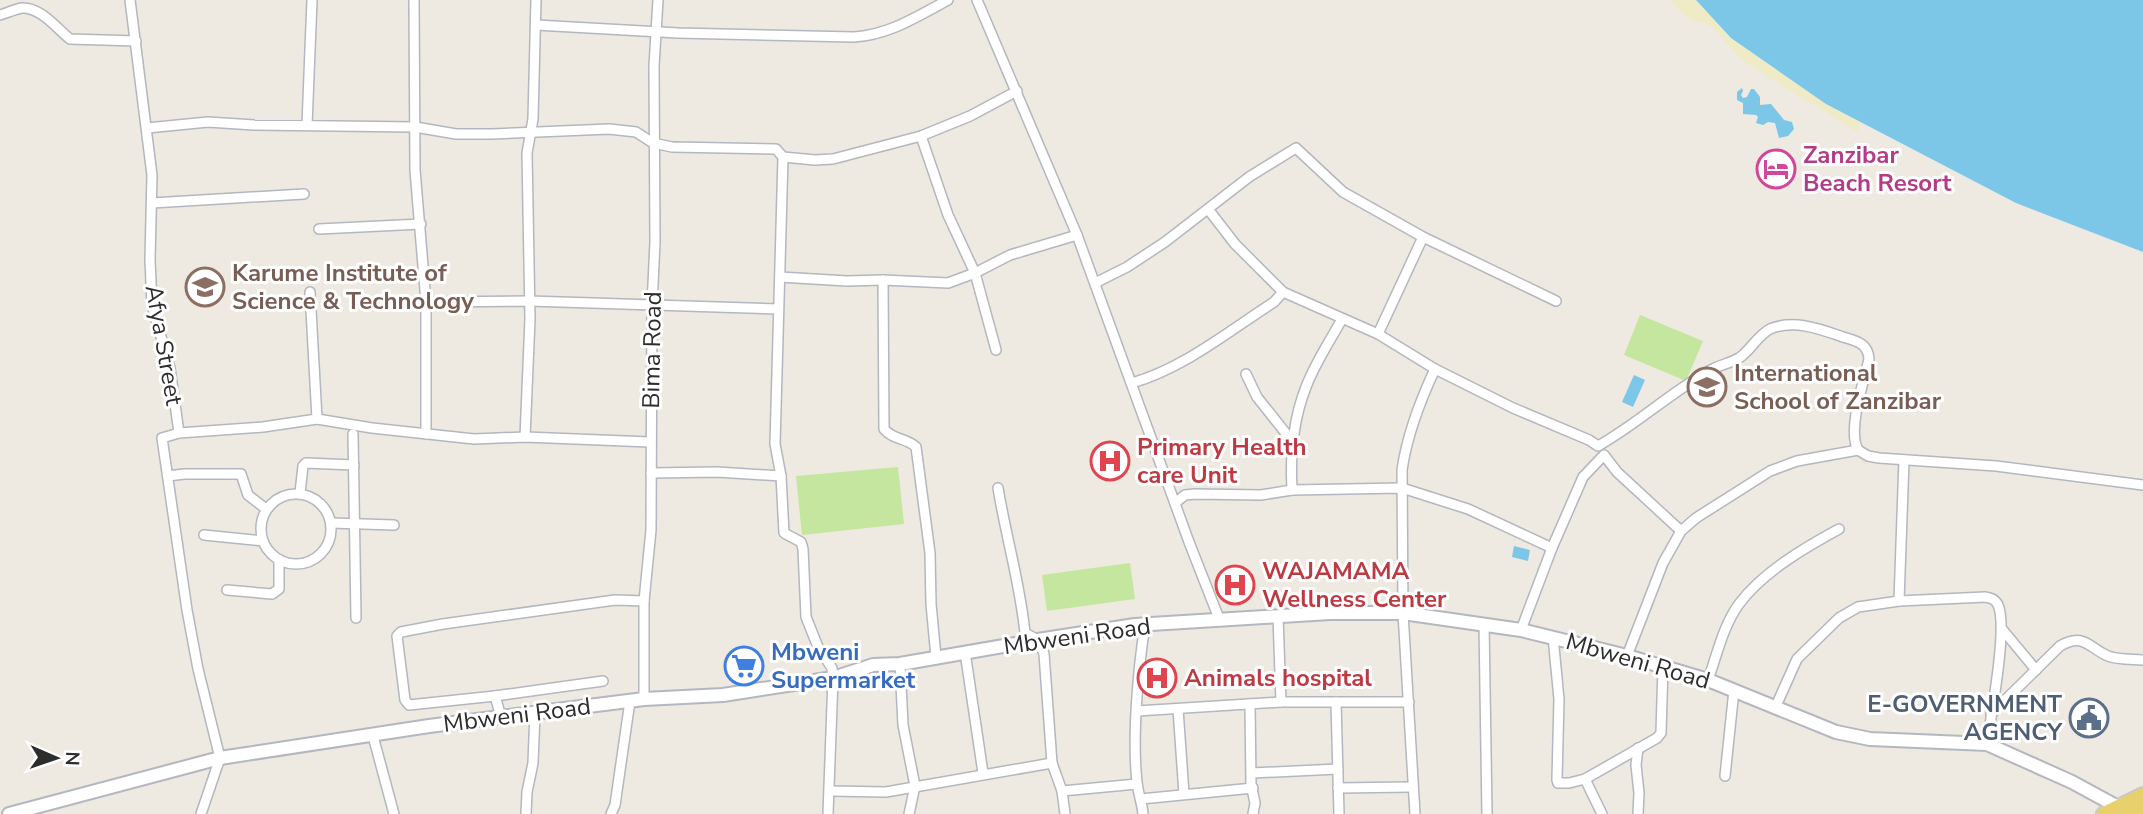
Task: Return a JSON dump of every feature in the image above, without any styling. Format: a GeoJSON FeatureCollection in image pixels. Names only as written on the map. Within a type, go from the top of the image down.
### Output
{"type":"FeatureCollection","features":[{"type":"Feature","properties":{"kind":"main road"},"geometry":{"type":"LineString","coordinates":[[2123,812],[2143,795]]}},
{"type":"Feature","properties":{"kind":"main road"},"geometry":{"type":"LineString","coordinates":[[2104,814],[2143,807]]}},
{"type":"Feature","properties":{"kind":"street","name":"Afya Street"},"geometry":{"type":"LineString","coordinates":[[130,0],[152,175],[152,304],[170,368],[178,433],[162,438],[191,634],[220,758]]}},
{"type":"Feature","properties":{"kind":"street"},"geometry":{"type":"LineString","coordinates":[[307,125],[312,0]]}},
{"type":"Feature","properties":{"kind":"street"},"geometry":{"type":"LineString","coordinates":[[414,0],[415,170],[426,302],[426,435]]}},
{"type":"Feature","properties":{"kind":"street"},"geometry":{"type":"LineString","coordinates":[[525,437],[530,359],[527,153],[534,105],[536,0]]}},
{"type":"Feature","properties":{"kind":"street","name":"Bima Road"},"geometry":{"type":"LineString","coordinates":[[611,814],[637,700],[650,530],[655,242],[653,143],[658,0]]}},
{"type":"Feature","properties":{"kind":"street"},"geometry":{"type":"LineString","coordinates":[[536,25],[806,37],[870,36],[902,25],[948,0]]}},
{"type":"Feature","properties":{"kind":"street"},"geometry":{"type":"LineString","coordinates":[[977,0],[1077,236],[1220,621]]}},
{"type":"Feature","properties":{"kind":"street"},"geometry":{"type":"LineString","coordinates":[[0,15],[22,8],[32,9],[70,39],[136,41]]}},
{"type":"Feature","properties":{"kind":"street"},"geometry":{"type":"LineString","coordinates":[[783,157],[833,159],[920,136],[970,116],[1017,90]]}},
{"type":"Feature","properties":{"kind":"street"},"geometry":{"type":"LineString","coordinates":[[147,128],[195,122],[415,127],[456,134],[531,134],[609,129],[636,132],[653,143],[672,148],[776,149],[783,157],[775,444],[781,476],[783,533],[801,542],[806,617],[818,647],[832,668],[828,814]]}},
{"type":"Feature","properties":{"kind":"street"},"geometry":{"type":"LineString","coordinates":[[920,136],[948,215],[975,273],[996,350]]}},
{"type":"Feature","properties":{"kind":"street"},"geometry":{"type":"LineString","coordinates":[[1095,283],[1127,267],[1249,177],[1296,148],[1343,192],[1423,237],[1556,301]]}},
{"type":"Feature","properties":{"kind":"street"},"geometry":{"type":"LineString","coordinates":[[152,203],[304,194]]}},
{"type":"Feature","properties":{"kind":"street"},"geometry":{"type":"LineString","coordinates":[[1208,209],[1235,244],[1283,292],[1378,334],[1435,369],[1513,408],[1590,440],[1598,446],[1617,472],[1681,531]]}},
{"type":"Feature","properties":{"kind":"street"},"geometry":{"type":"LineString","coordinates":[[319,229],[421,224]]}},
{"type":"Feature","properties":{"kind":"street"},"geometry":{"type":"LineString","coordinates":[[780,277],[847,281],[913,280],[939,284],[975,273],[1010,255],[1077,236]]}},
{"type":"Feature","properties":{"kind":"street"},"geometry":{"type":"LineString","coordinates":[[1378,334],[1423,237]]}},
{"type":"Feature","properties":{"kind":"street"},"geometry":{"type":"LineString","coordinates":[[883,280],[884,429],[890,436],[916,447],[930,553],[936,657]]}},
{"type":"Feature","properties":{"kind":"street"},"geometry":{"type":"LineString","coordinates":[[310,292],[317,419]]}},
{"type":"Feature","properties":{"kind":"street"},"geometry":{"type":"LineString","coordinates":[[1132,383],[1151,377],[1187,358],[1266,307],[1283,292]]}},
{"type":"Feature","properties":{"kind":"street"},"geometry":{"type":"LineString","coordinates":[[426,302],[529,301],[777,309]]}},
{"type":"Feature","properties":{"kind":"street"},"geometry":{"type":"LineString","coordinates":[[1292,489],[1292,441],[1306,385],[1342,319]]}},
{"type":"Feature","properties":{"kind":"street"},"geometry":{"type":"LineString","coordinates":[[1598,446],[1629,428],[1671,395],[1711,370],[1737,360],[1768,330],[1802,325],[1861,343],[1868,352],[1869,359],[1853,430],[1854,443],[1858,450],[1868,456],[1996,466],[2143,485]]}},
{"type":"Feature","properties":{"kind":"street"},"geometry":{"type":"LineString","coordinates":[[1415,814],[1411,787],[1403,613],[1402,488],[1405,453],[1419,407],[1435,369]]}},
{"type":"Feature","properties":{"kind":"street"},"geometry":{"type":"LineString","coordinates":[[1246,374],[1261,403],[1292,441]]}},
{"type":"Feature","properties":{"kind":"street"},"geometry":{"type":"LineString","coordinates":[[178,433],[263,427],[317,419],[474,439],[525,437],[650,442]]}},
{"type":"Feature","properties":{"kind":"street"},"geometry":{"type":"LineString","coordinates":[[353,434],[356,618]]}},
{"type":"Feature","properties":{"kind":"street"},"geometry":{"type":"LineString","coordinates":[[1627,656],[1662,563],[1681,531],[1732,493],[1770,471],[1797,461],[1858,450]]}},
{"type":"Feature","properties":{"kind":"street"},"geometry":{"type":"LineString","coordinates":[[1521,630],[1583,477],[1604,454]]}},
{"type":"Feature","properties":{"kind":"street"},"geometry":{"type":"LineString","coordinates":[[1899,601],[1904,460]]}},
{"type":"Feature","properties":{"kind":"street"},"geometry":{"type":"LineString","coordinates":[[300,493],[303,466],[306,463],[354,465]]}},
{"type":"Feature","properties":{"kind":"street"},"geometry":{"type":"LineString","coordinates":[[651,473],[717,472],[781,476]]}},
{"type":"Feature","properties":{"kind":"street"},"geometry":{"type":"LineString","coordinates":[[168,476],[241,474],[248,495],[266,509]]}},
{"type":"Feature","properties":{"kind":"street"},"geometry":{"type":"LineString","coordinates":[[998,488],[1025,633],[1038,639],[1044,654],[1052,762],[1062,790],[1065,814]]}},
{"type":"Feature","properties":{"kind":"street"},"geometry":{"type":"LineString","coordinates":[[1175,503],[1185,495],[1195,494],[1261,495],[1292,489],[1402,488],[1468,509],[1552,548]]}},
{"type":"Feature","properties":{"kind":"street"},"geometry":{"type":"LineString","coordinates":[[300,493],[313,497],[323,505],[331,523],[329,542],[317,558],[298,564],[279,560],[269,552],[262,541],[261,521],[266,509],[281,496],[300,493]]}},
{"type":"Feature","properties":{"kind":"street"},"geometry":{"type":"LineString","coordinates":[[331,523],[394,525]]}},
{"type":"Feature","properties":{"kind":"street"},"geometry":{"type":"LineString","coordinates":[[1709,680],[1725,631],[1739,604],[1766,576],[1839,529]]}},
{"type":"Feature","properties":{"kind":"street"},"geometry":{"type":"LineString","coordinates":[[204,535],[262,541]]}},
{"type":"Feature","properties":{"kind":"street"},"geometry":{"type":"LineString","coordinates":[[227,590],[272,594],[279,589],[279,560]]}},
{"type":"Feature","properties":{"kind":"street"},"geometry":{"type":"LineString","coordinates":[[1776,706],[1797,659],[1839,618],[1858,607],[1899,601],[1992,598],[1997,603],[2002,629],[1987,744]]}},
{"type":"Feature","properties":{"kind":"street"},"geometry":{"type":"LineString","coordinates":[[604,681],[409,705],[405,700],[397,636],[401,632],[443,624],[615,600],[644,601]]}},
{"type":"Feature","properties":{"kind":"street","name":"Mbweni Road"},"geometry":{"type":"LineString","coordinates":[[9,814],[220,758],[501,717],[637,700],[723,695],[833,678],[873,665],[900,664],[1038,639],[1145,625],[1278,616],[1403,613],[1521,630],[1627,656],[1709,680],[1836,732],[1870,739],[1987,744],[2072,782],[2123,812]]}},
{"type":"Feature","properties":{"kind":"street"},"geometry":{"type":"LineString","coordinates":[[1278,616],[1281,702]]}},
{"type":"Feature","properties":{"kind":"street"},"geometry":{"type":"LineString","coordinates":[[1485,624],[1487,814]]}},
{"type":"Feature","properties":{"kind":"street"},"geometry":{"type":"LineString","coordinates":[[1143,814],[1137,784],[1137,711],[1145,625]]}},
{"type":"Feature","properties":{"kind":"street"},"geometry":{"type":"LineString","coordinates":[[2002,629],[2036,670]]}},
{"type":"Feature","properties":{"kind":"street"},"geometry":{"type":"LineString","coordinates":[[1553,638],[1559,699],[1557,780],[1569,783],[1585,779],[1657,738],[1661,733],[1663,666]]}},
{"type":"Feature","properties":{"kind":"street"},"geometry":{"type":"LineString","coordinates":[[1991,714],[2060,646],[2068,642],[2089,643],[2110,657],[2143,660]]}},
{"type":"Feature","properties":{"kind":"street"},"geometry":{"type":"LineString","coordinates":[[965,652],[983,773]]}},
{"type":"Feature","properties":{"kind":"street"},"geometry":{"type":"LineString","coordinates":[[900,664],[903,725],[915,786],[909,814]]}},
{"type":"Feature","properties":{"kind":"street"},"geometry":{"type":"LineString","coordinates":[[1725,776],[1734,690]]}},
{"type":"Feature","properties":{"kind":"street"},"geometry":{"type":"LineString","coordinates":[[495,696],[501,717]]}},
{"type":"Feature","properties":{"kind":"street"},"geometry":{"type":"LineString","coordinates":[[1137,711],[1281,702],[1409,702]]}},
{"type":"Feature","properties":{"kind":"street"},"geometry":{"type":"LineString","coordinates":[[1336,702],[1339,814]]}},
{"type":"Feature","properties":{"kind":"street"},"geometry":{"type":"LineString","coordinates":[[1250,704],[1251,784],[1255,803],[1253,814]]}},
{"type":"Feature","properties":{"kind":"street"},"geometry":{"type":"LineString","coordinates":[[1178,709],[1184,794]]}},
{"type":"Feature","properties":{"kind":"street"},"geometry":{"type":"LineString","coordinates":[[526,814],[533,763],[535,713]]}},
{"type":"Feature","properties":{"kind":"street"},"geometry":{"type":"LineString","coordinates":[[373,736],[394,814]]}},
{"type":"Feature","properties":{"kind":"street"},"geometry":{"type":"LineString","coordinates":[[1638,748],[1638,814]]}},
{"type":"Feature","properties":{"kind":"street"},"geometry":{"type":"LineString","coordinates":[[201,814],[220,758]]}},
{"type":"Feature","properties":{"kind":"street"},"geometry":{"type":"LineString","coordinates":[[830,791],[886,792],[1052,762]]}},
{"type":"Feature","properties":{"kind":"street"},"geometry":{"type":"LineString","coordinates":[[1252,773],[1338,769]]}},
{"type":"Feature","properties":{"kind":"street"},"geometry":{"type":"LineString","coordinates":[[1585,779],[1602,814]]}},
{"type":"Feature","properties":{"kind":"street"},"geometry":{"type":"LineString","coordinates":[[1062,790],[1137,784]]}},
{"type":"Feature","properties":{"kind":"street"},"geometry":{"type":"LineString","coordinates":[[1338,788],[1411,787]]}},
{"type":"Feature","properties":{"kind":"street"},"geometry":{"type":"LineString","coordinates":[[1141,799],[1253,788]]}},
{"type":"Feature","properties":{"kind":"sand"},"geometry":{"type":"Polygon","coordinates":[[[1670,0],[1696,0],[1731,38],[1826,104],[1861,122],[1857,132],[1746,63],[1709,25],[1695,21],[1670,0]]]}},
{"type":"Feature","properties":{"kind":"green space"},"geometry":{"type":"Polygon","coordinates":[[[1640,315],[1703,341],[1686,381],[1624,355],[1640,315]]]}},
{"type":"Feature","properties":{"kind":"green space"},"geometry":{"type":"Polygon","coordinates":[[[898,467],[904,524],[802,535],[796,476],[898,467]]]}},
{"type":"Feature","properties":{"kind":"green space"},"geometry":{"type":"Polygon","coordinates":[[[1130,563],[1135,599],[1047,611],[1042,575],[1130,563]]]}},
{"type":"Feature","properties":{"kind":"water"},"geometry":{"type":"Polygon","coordinates":[[[1696,0],[2143,0],[2143,252],[2016,203],[1826,104],[1731,38],[1696,0]]]}},
{"type":"Feature","properties":{"kind":"water"},"geometry":{"type":"Polygon","coordinates":[[[1742,88],[1743,98],[1754,89],[1760,97],[1760,105],[1771,104],[1784,120],[1792,122],[1794,129],[1788,136],[1779,138],[1775,123],[1768,122],[1763,125],[1756,123],[1756,115],[1743,114],[1743,103],[1737,100],[1737,92],[1742,88]]]}},
{"type":"Feature","properties":{"kind":"water"},"geometry":{"type":"Polygon","coordinates":[[[1634,375],[1645,380],[1633,407],[1622,402],[1634,375]]]}},
{"type":"Feature","properties":{"kind":"water"},"geometry":{"type":"Polygon","coordinates":[[[1514,546],[1530,550],[1528,561],[1512,557],[1514,546]]]}},
{"type":"Feature","properties":{"kind":"place","name":"Zanzibar Beach Resort"},"geometry":{"type":"Point","coordinates":[1776,169]}},
{"type":"Feature","properties":{"kind":"place","name":"Karume Institute of Science & Technology"},"geometry":{"type":"Point","coordinates":[205,287]}},
{"type":"Feature","properties":{"kind":"place","name":"International School of Zanzibar"},"geometry":{"type":"Point","coordinates":[1707,387]}},
{"type":"Feature","properties":{"kind":"place","name":"Primary Health care Unit"},"geometry":{"type":"Point","coordinates":[1110,461]}},
{"type":"Feature","properties":{"kind":"place","name":"WAJAMAMA Wellness Center"},"geometry":{"type":"Point","coordinates":[1235,585]}},
{"type":"Feature","properties":{"kind":"place","name":"Mbweni Supermarket"},"geometry":{"type":"Point","coordinates":[744,666]}},
{"type":"Feature","properties":{"kind":"place","name":"Animals hospital"},"geometry":{"type":"Point","coordinates":[1157,678]}},
{"type":"Feature","properties":{"kind":"place","name":"E-GOVERNMENT AGENCY"},"geometry":{"type":"Point","coordinates":[2089,718]}}]}
